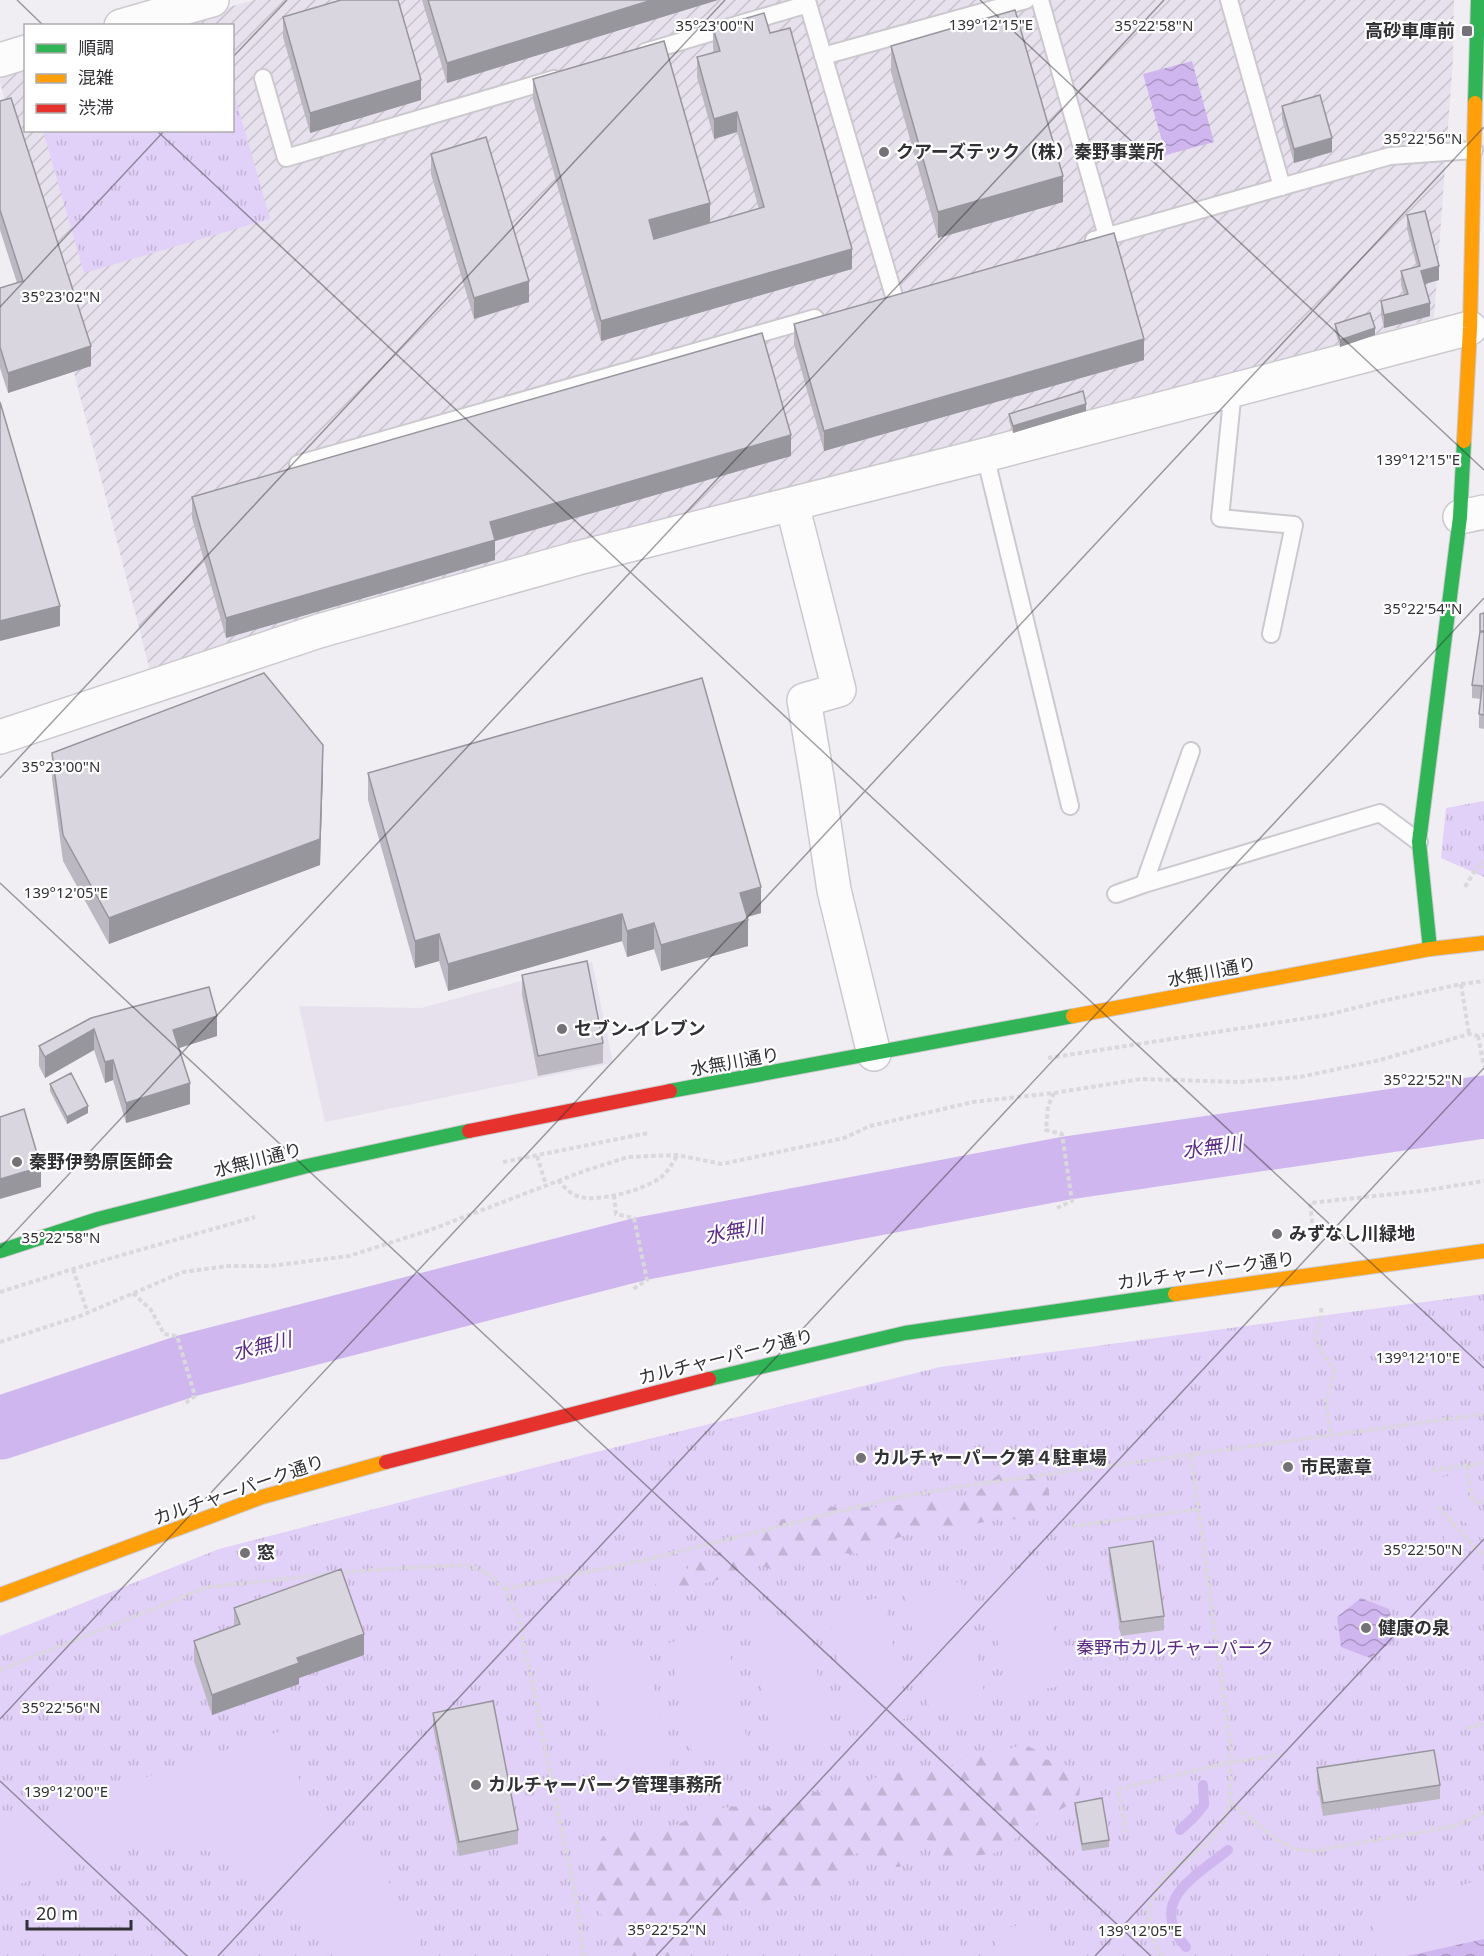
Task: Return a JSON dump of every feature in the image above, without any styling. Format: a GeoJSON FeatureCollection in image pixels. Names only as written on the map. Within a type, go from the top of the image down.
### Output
{"type":"FeatureCollection","features":[{"type":"Feature","properties":{"kind":"street"},"geometry":{"type":"LineString","coordinates":[[128,24],[212,0]]}},
{"type":"Feature","properties":{"kind":"street"},"geometry":{"type":"LineString","coordinates":[[1430,949],[1419,842],[1472,514],[1470,328],[1478,0]]}},
{"type":"Feature","properties":{"kind":"street"},"geometry":{"type":"LineString","coordinates":[[0,60],[24,53]]}},
{"type":"Feature","properties":{"kind":"street"},"geometry":{"type":"LineString","coordinates":[[0,737],[319,631],[579,558],[1470,328]]}},
{"type":"Feature","properties":{"kind":"street"},"geometry":{"type":"LineString","coordinates":[[792,504],[839,690],[804,700],[834,890],[874,1054]]}},
{"type":"Feature","properties":{"kind":"street","name":"水無川通り"},"geometry":{"type":"LineString","coordinates":[[0,1251],[98,1219],[307,1166],[554,1113],[1430,949],[1484,943]]}},
{"type":"Feature","properties":{"kind":"street","name":"カルチャーパーク通り"},"geometry":{"type":"LineString","coordinates":[[0,1595],[262,1497],[398,1459],[769,1364],[905,1333],[1006,1317],[1484,1251]]}},
{"type":"Feature","properties":{"kind":"lane"},"geometry":{"type":"LineString","coordinates":[[823,56],[1026,0]]}},
{"type":"Feature","properties":{"kind":"lane"},"geometry":{"type":"LineString","coordinates":[[1040,0],[1107,236]]}},
{"type":"Feature","properties":{"kind":"lane"},"geometry":{"type":"LineString","coordinates":[[1229,0],[1282,187]]}},
{"type":"Feature","properties":{"kind":"lane"},"geometry":{"type":"LineString","coordinates":[[627,57],[808,4],[894,296]]}},
{"type":"Feature","properties":{"kind":"lane"},"geometry":{"type":"LineString","coordinates":[[263,78],[286,158],[570,74]]}},
{"type":"Feature","properties":{"kind":"lane"},"geometry":{"type":"LineString","coordinates":[[1073,246],[1390,156],[1474,150]]}},
{"type":"Feature","properties":{"kind":"lane"},"geometry":{"type":"LineString","coordinates":[[298,464],[825,315]]}},
{"type":"Feature","properties":{"kind":"lane"},"geometry":{"type":"LineString","coordinates":[[1233,390],[1220,518],[1294,525],[1271,634]]}},
{"type":"Feature","properties":{"kind":"lane"},"geometry":{"type":"LineString","coordinates":[[984,455],[1070,806]]}},
{"type":"Feature","properties":{"kind":"lane"},"geometry":{"type":"LineString","coordinates":[[1144,884],[1191,751]]}},
{"type":"Feature","properties":{"kind":"lane"},"geometry":{"type":"LineString","coordinates":[[1116,894],[1380,813],[1419,842]]}},
{"type":"Feature","properties":{"kind":"path"},"geometry":{"type":"LineString","coordinates":[[1465,887],[1474,872],[1484,862]]}},
{"type":"Feature","properties":{"kind":"path"},"geometry":{"type":"LineString","coordinates":[[1045,1059],[1327,1015],[1461,984],[1484,981]]}},
{"type":"Feature","properties":{"kind":"path"},"geometry":{"type":"LineString","coordinates":[[1461,984],[1469,1034]]}},
{"type":"Feature","properties":{"kind":"path"},"geometry":{"type":"LineString","coordinates":[[0,1342],[80,1316],[87,1311],[183,1272],[228,1266],[270,1266],[349,1256],[430,1230],[558,1180],[628,1157],[677,1155],[722,1164],[844,1138],[870,1126],[973,1102],[1054,1094],[1141,1079],[1240,1082],[1300,1077],[1380,1060],[1469,1034],[1484,1035]]}},
{"type":"Feature","properties":{"kind":"path"},"geometry":{"type":"LineString","coordinates":[[1478,1036],[1484,1067]]}},
{"type":"Feature","properties":{"kind":"path"},"geometry":{"type":"LineString","coordinates":[[1054,1094],[1048,1106],[1046,1130],[1062,1134],[1072,1201],[1057,1208]]}},
{"type":"Feature","properties":{"kind":"path"},"geometry":{"type":"LineString","coordinates":[[492,1164],[660,1131]]}},
{"type":"Feature","properties":{"kind":"path"},"geometry":{"type":"LineString","coordinates":[[558,1180],[567,1191],[580,1197],[595,1198],[614,1195],[645,1186],[660,1178],[670,1168],[677,1155]]}},
{"type":"Feature","properties":{"kind":"path"},"geometry":{"type":"LineString","coordinates":[[537,1156],[546,1185]]}},
{"type":"Feature","properties":{"kind":"path"},"geometry":{"type":"LineString","coordinates":[[1314,1238],[1310,1203],[1421,1191],[1484,1181]]}},
{"type":"Feature","properties":{"kind":"path"},"geometry":{"type":"LineString","coordinates":[[614,1195],[616,1214],[634,1218],[647,1280],[633,1289]]}},
{"type":"Feature","properties":{"kind":"path"},"geometry":{"type":"LineString","coordinates":[[0,1292],[264,1215]]}},
{"type":"Feature","properties":{"kind":"path"},"geometry":{"type":"LineString","coordinates":[[73,1269],[87,1311]]}},
{"type":"Feature","properties":{"kind":"path"},"geometry":{"type":"LineString","coordinates":[[133,1293],[151,1310],[164,1334],[177,1335],[195,1396],[183,1405]]}},
{"type":"Feature","properties":{"kind":"path"},"geometry":{"type":"LineString","coordinates":[[1321,1307],[1322,1318],[1316,1343],[1335,1371],[1326,1401],[1331,1436]]}},
{"type":"Feature","properties":{"kind":"path"},"geometry":{"type":"LineString","coordinates":[[505,1590],[649,1559],[900,1497],[964,1486],[1484,1414]]}},
{"type":"Feature","properties":{"kind":"path"},"geometry":{"type":"LineString","coordinates":[[1162,1956],[1151,1935],[1148,1911],[1159,1883],[1174,1868],[1208,1843],[1223,1824],[1230,1802],[1231,1762],[1191,1454]]}},
{"type":"Feature","properties":{"kind":"path"},"geometry":{"type":"LineString","coordinates":[[1433,1470],[1484,1464]]}},
{"type":"Feature","properties":{"kind":"path"},"geometry":{"type":"LineString","coordinates":[[1467,1466],[1472,1498],[1477,1503],[1484,1502]]}},
{"type":"Feature","properties":{"kind":"path"},"geometry":{"type":"LineString","coordinates":[[1438,1507],[1484,1557]]}},
{"type":"Feature","properties":{"kind":"path"},"geometry":{"type":"LineString","coordinates":[[1073,1526],[1199,1509]]}},
{"type":"Feature","properties":{"kind":"path"},"geometry":{"type":"LineString","coordinates":[[0,1670],[208,1587],[398,1568],[467,1565],[487,1573],[505,1590],[518,1614],[580,1920],[583,1956]]}},
{"type":"Feature","properties":{"kind":"path"},"geometry":{"type":"LineString","coordinates":[[1467,1728],[1484,1724]]}},
{"type":"Feature","properties":{"kind":"path"},"geometry":{"type":"LineString","coordinates":[[1126,1833],[1118,1789],[1231,1762],[1282,1755]]}},
{"type":"Feature","properties":{"kind":"path"},"geometry":{"type":"LineString","coordinates":[[1230,1802],[1276,1839],[1294,1849],[1314,1851],[1456,1826],[1484,1812]]}},
{"type":"Feature","properties":{"kind":"shaded area"},"geometry":{"type":"Polygon","coordinates":[[[254,0],[1454,0],[1453,59],[1434,318],[150,671],[0,82],[0,72],[24,65],[24,132],[234,132],[234,24],[168,24],[254,0]]]}},
{"type":"Feature","properties":{"kind":"shaded area"},"geometry":{"type":"Polygon","coordinates":[[[592,962],[613,1063],[325,1122],[299,1006],[421,1008],[592,962]]]}},
{"type":"Feature","properties":{"kind":"green space"},"geometry":{"type":"Polygon","coordinates":[[[234,93],[270,219],[84,273],[43,132],[234,132],[234,93]]]}},
{"type":"Feature","properties":{"kind":"green space"},"geometry":{"type":"Polygon","coordinates":[[[1484,801],[1484,877],[1441,858],[1446,808],[1484,801]]]}},
{"type":"Feature","properties":{"kind":"green space","name":"秦野市カルチャーパーク"},"geometry":{"type":"Polygon","coordinates":[[[1484,1294],[1484,1956],[0,1956],[0,1636],[219,1549],[584,1455],[940,1367],[1484,1294]]]}},
{"type":"Feature","properties":{"kind":"green space"},"geometry":{"type":"Polygon","coordinates":[[[1019,1467],[1049,1486],[1049,1505],[1020,1520],[1005,1518],[910,1534],[881,1543],[862,1554],[836,1553],[814,1560],[804,1560],[782,1570],[772,1570],[761,1565],[747,1566],[725,1578],[678,1590],[659,1593],[655,1588],[655,1582],[662,1577],[686,1571],[692,1563],[743,1543],[770,1524],[795,1515],[850,1503],[879,1508],[916,1502],[927,1503],[945,1496],[961,1497],[978,1491],[1003,1471],[1019,1467]]]}},
{"type":"Feature","properties":{"kind":"green space"},"geometry":{"type":"Polygon","coordinates":[[[1455,1475],[1467,1487],[1469,1502],[1484,1513],[1484,1542],[1437,1493],[1435,1478],[1455,1475]]]}},
{"type":"Feature","properties":{"kind":"green space"},"geometry":{"type":"Polygon","coordinates":[[[1442,1524],[1484,1571],[1484,1598],[1480,1578],[1465,1580],[1463,1564],[1448,1566],[1442,1524]]]}},
{"type":"Feature","properties":{"kind":"green space"},"geometry":{"type":"Polygon","coordinates":[[[1040,1564],[1065,1685],[1009,1696],[984,1576],[1040,1564]]]}},
{"type":"Feature","properties":{"kind":"green space"},"geometry":{"type":"Polygon","coordinates":[[[961,1581],[986,1702],[930,1713],[905,1593],[961,1581]]]}},
{"type":"Feature","properties":{"kind":"green space"},"geometry":{"type":"Polygon","coordinates":[[[883,1597],[908,1718],[852,1730],[827,1609],[883,1597]]]}},
{"type":"Feature","properties":{"kind":"green space"},"geometry":{"type":"Polygon","coordinates":[[[805,1614],[830,1734],[774,1746],[749,1625],[805,1614]]]}},
{"type":"Feature","properties":{"kind":"green space"},"geometry":{"type":"Polygon","coordinates":[[[725,1630],[749,1751],[694,1763],[669,1643],[725,1630]]]}},
{"type":"Feature","properties":{"kind":"green space"},"geometry":{"type":"Polygon","coordinates":[[[646,1647],[671,1768],[615,1779],[590,1659],[646,1647]]]}},
{"type":"Feature","properties":{"kind":"green space"},"geometry":{"type":"Polygon","coordinates":[[[284,1730],[302,1789],[287,1795],[308,1804],[339,1825],[371,1857],[384,1874],[406,1914],[424,1956],[333,1956],[297,1908],[276,1888],[252,1871],[227,1858],[199,1849],[170,1845],[132,1847],[0,1891],[0,1827],[284,1730]]]}},
{"type":"Feature","properties":{"kind":"green space"},"geometry":{"type":"Polygon","coordinates":[[[1023,1744],[1034,1749],[1041,1758],[1073,1767],[1081,1780],[1079,1796],[1065,1807],[1045,1817],[996,1853],[968,1857],[959,1863],[951,1863],[934,1849],[931,1841],[921,1839],[912,1848],[900,1867],[891,1867],[869,1853],[861,1852],[844,1858],[841,1862],[841,1879],[835,1890],[826,1897],[798,1886],[787,1887],[772,1900],[744,1903],[733,1909],[716,1928],[692,1941],[685,1956],[610,1956],[608,1929],[592,1894],[588,1861],[603,1836],[676,1825],[710,1810],[738,1806],[760,1810],[776,1804],[788,1806],[812,1792],[838,1791],[887,1774],[923,1770],[940,1773],[957,1761],[987,1751],[1000,1753],[1023,1744]]]}},
{"type":"Feature","properties":{"kind":"green space"},"geometry":{"type":"Polygon","coordinates":[[[1484,1878],[1484,1956],[1381,1956],[1371,1916],[1484,1878]]]}},
{"type":"Feature","properties":{"kind":"green space"},"geometry":{"type":"Polygon","coordinates":[[[1048,1919],[1056,1956],[998,1956],[993,1931],[1048,1919]]]}},
{"type":"Feature","properties":{"kind":"green space"},"geometry":{"type":"Polygon","coordinates":[[[959,1938],[963,1956],[905,1956],[903,1950],[959,1938]]]}},
{"type":"Feature","properties":{"kind":"water"},"geometry":{"type":"Polygon","coordinates":[[[1192,61],[1214,142],[1166,155],[1143,74],[1192,61]]]}},
{"type":"Feature","properties":{"kind":"water"},"geometry":{"type":"Polygon","coordinates":[[[1361,1598],[1389,1609],[1394,1640],[1370,1658],[1341,1647],[1337,1617],[1361,1598]]]}},
{"type":"Feature","properties":{"kind":"water"},"geometry":{"type":"Polygon","coordinates":[[[1484,1939],[1484,1956],[1407,1956],[1484,1939]]]}},
{"type":"Feature","properties":{"kind":"building"},"geometry":{"type":"Polygon","coordinates":[[[341,0],[398,0],[421,80],[310,113],[283,17],[341,0]]]}},
{"type":"Feature","properties":{"kind":"building"},"geometry":{"type":"Polygon","coordinates":[[[428,0],[652,0],[447,63],[428,0]]]}},
{"type":"Feature","properties":{"kind":"building"},"geometry":{"type":"Polygon","coordinates":[[[1015,10],[1063,176],[938,212],[891,46],[1015,10]]]}},
{"type":"Feature","properties":{"kind":"building"},"geometry":{"type":"Polygon","coordinates":[[[764,13],[770,33],[790,28],[852,249],[601,321],[533,79],[664,41],[710,203],[649,220],[654,239],[764,207],[737,112],[714,119],[697,57],[720,51],[713,28],[764,13]]]}},
{"type":"Feature","properties":{"kind":"building"},"geometry":{"type":"Polygon","coordinates":[[[1320,95],[1332,138],[1294,149],[1282,106],[1320,95]]]}},
{"type":"Feature","properties":{"kind":"building"},"geometry":{"type":"Polygon","coordinates":[[[11,98],[91,346],[8,373],[0,347],[0,288],[23,281],[0,210],[0,101],[11,98]]]}},
{"type":"Feature","properties":{"kind":"building"},"geometry":{"type":"Polygon","coordinates":[[[486,137],[529,281],[474,298],[431,154],[486,137]]]}},
{"type":"Feature","properties":{"kind":"building"},"geometry":{"type":"Polygon","coordinates":[[[1425,211],[1439,266],[1421,271],[1430,303],[1384,315],[1381,301],[1408,294],[1401,271],[1420,266],[1407,215],[1425,211]]]}},
{"type":"Feature","properties":{"kind":"building"},"geometry":{"type":"Polygon","coordinates":[[[1114,233],[1144,339],[824,431],[794,324],[1114,233]]]}},
{"type":"Feature","properties":{"kind":"building"},"geometry":{"type":"Polygon","coordinates":[[[1370,313],[1375,328],[1340,340],[1335,324],[1370,313]]]}},
{"type":"Feature","properties":{"kind":"building"},"geometry":{"type":"Polygon","coordinates":[[[762,333],[791,435],[490,522],[495,540],[226,618],[192,497],[762,333]]]}},
{"type":"Feature","properties":{"kind":"building"},"geometry":{"type":"Polygon","coordinates":[[[1083,391],[1086,404],[1013,426],[1009,414],[1083,391]]]}},
{"type":"Feature","properties":{"kind":"building"},"geometry":{"type":"Polygon","coordinates":[[[0,402],[60,606],[0,621],[0,402]]]}},
{"type":"Feature","properties":{"kind":"building"},"geometry":{"type":"Polygon","coordinates":[[[1484,613],[1484,631],[1480,631],[1480,614],[1484,613]]]}},
{"type":"Feature","properties":{"kind":"building"},"geometry":{"type":"Polygon","coordinates":[[[1480,632],[1484,632],[1484,715],[1479,714],[1482,686],[1472,685],[1480,632]]]}},
{"type":"Feature","properties":{"kind":"building"},"geometry":{"type":"Polygon","coordinates":[[[264,673],[323,745],[320,839],[109,918],[63,835],[52,753],[264,673]]]}},
{"type":"Feature","properties":{"kind":"building"},"geometry":{"type":"Polygon","coordinates":[[[702,678],[761,887],[740,893],[748,920],[661,945],[654,923],[627,931],[622,914],[448,964],[439,934],[415,941],[368,773],[702,678]]]}},
{"type":"Feature","properties":{"kind":"building","name":"セブン-イレブン"},"geometry":{"type":"Polygon","coordinates":[[[587,961],[603,1043],[538,1056],[522,975],[587,961]]]}},
{"type":"Feature","properties":{"kind":"building"},"geometry":{"type":"Polygon","coordinates":[[[209,987],[217,1016],[173,1030],[190,1083],[126,1103],[113,1060],[105,1062],[94,1029],[45,1057],[39,1046],[91,1018],[209,987]]]}},
{"type":"Feature","properties":{"kind":"building"},"geometry":{"type":"Polygon","coordinates":[[[71,1073],[88,1106],[67,1117],[50,1084],[71,1073]]]}},
{"type":"Feature","properties":{"kind":"building","name":"秦野伊勢原医師会"},"geometry":{"type":"Polygon","coordinates":[[[24,1109],[41,1167],[0,1179],[0,1117],[24,1109]]]}},
{"type":"Feature","properties":{"kind":"building"},"geometry":{"type":"Polygon","coordinates":[[[1153,1541],[1164,1616],[1121,1622],[1109,1548],[1153,1541]]]}},
{"type":"Feature","properties":{"kind":"building"},"geometry":{"type":"Polygon","coordinates":[[[341,1569],[364,1634],[297,1658],[299,1663],[212,1695],[194,1641],[240,1624],[234,1608],[341,1569]]]}},
{"type":"Feature","properties":{"kind":"building","name":"カルチャーパーク管理事務所"},"geometry":{"type":"Polygon","coordinates":[[[493,1701],[518,1830],[459,1842],[433,1713],[493,1701]]]}},
{"type":"Feature","properties":{"kind":"building"},"geometry":{"type":"Polygon","coordinates":[[[1434,1750],[1440,1785],[1323,1803],[1317,1768],[1434,1750]]]}},
{"type":"Feature","properties":{"kind":"building"},"geometry":{"type":"Polygon","coordinates":[[[1102,1798],[1109,1840],[1082,1844],[1075,1803],[1102,1798]]]}},
{"type":"Feature","properties":{"kind":"waterway","name":"水無川"},"geometry":{"type":"LineString","coordinates":[[0,1428],[186,1366],[640,1249],[1067,1168],[1484,1107]]}},
{"type":"Feature","properties":{"kind":"waterway"},"geometry":{"type":"LineString","coordinates":[[1180,1830],[1204,1805],[1203,1785]]}},
{"type":"Feature","properties":{"kind":"waterway"},"geometry":{"type":"LineString","coordinates":[[1186,1947],[1175,1931],[1171,1916],[1173,1903],[1190,1880],[1228,1850]]}},
{"type":"Feature","properties":{"kind":"traffic: fast"},"geometry":{"type":"LineString","coordinates":[[1475,103],[1478,0]]}},
{"type":"Feature","properties":{"kind":"traffic: fast"},"geometry":{"type":"LineString","coordinates":[[1430,949],[1419,842],[1460,517],[1464,441]]}},
{"type":"Feature","properties":{"kind":"traffic: fast"},"geometry":{"type":"LineString","coordinates":[[670,1091],[1073,1016]]}},
{"type":"Feature","properties":{"kind":"traffic: fast"},"geometry":{"type":"LineString","coordinates":[[0,1251],[98,1219],[307,1166],[469,1131]]}},
{"type":"Feature","properties":{"kind":"traffic: fast"},"geometry":{"type":"LineString","coordinates":[[709,1379],[905,1333],[1175,1294]]}},
{"type":"Feature","properties":{"kind":"traffic: slow"},"geometry":{"type":"LineString","coordinates":[[1464,441],[1470,328],[1475,103]]}},
{"type":"Feature","properties":{"kind":"traffic: slow"},"geometry":{"type":"LineString","coordinates":[[1073,1016],[1430,949],[1484,943]]}},
{"type":"Feature","properties":{"kind":"traffic: slow"},"geometry":{"type":"LineString","coordinates":[[1175,1294],[1484,1251]]}},
{"type":"Feature","properties":{"kind":"traffic: slow"},"geometry":{"type":"LineString","coordinates":[[0,1595],[262,1497],[386,1462]]}},
{"type":"Feature","properties":{"kind":"traffic: jam"},"geometry":{"type":"LineString","coordinates":[[469,1131],[670,1091]]}},
{"type":"Feature","properties":{"kind":"traffic: jam"},"geometry":{"type":"LineString","coordinates":[[386,1462],[709,1379]]}},
{"type":"Feature","properties":{"kind":"place","name":"高砂車庫前"},"geometry":{"type":"Point","coordinates":[1467,31]}},
{"type":"Feature","properties":{"kind":"place","name":"クアーズテック（株）秦野事業所"},"geometry":{"type":"Point","coordinates":[884,152]}},
{"type":"Feature","properties":{"kind":"place","name":"セブン-イレブン"},"geometry":{"type":"Point","coordinates":[562,1029]}},
{"type":"Feature","properties":{"kind":"place","name":"秦野伊勢原医師会"},"geometry":{"type":"Point","coordinates":[17,1162]}},
{"type":"Feature","properties":{"kind":"place","name":"みずなし川緑地"},"geometry":{"type":"Point","coordinates":[1277,1234]}},
{"type":"Feature","properties":{"kind":"place","name":"カルチャーパーク第４駐車場"},"geometry":{"type":"Point","coordinates":[861,1458]}},
{"type":"Feature","properties":{"kind":"place","name":"市民憲章"},"geometry":{"type":"Point","coordinates":[1288,1467]}},
{"type":"Feature","properties":{"kind":"place","name":"窓"},"geometry":{"type":"Point","coordinates":[245,1553]}},
{"type":"Feature","properties":{"kind":"place","name":"健康の泉"},"geometry":{"type":"Point","coordinates":[1366,1628]}},
{"type":"Feature","properties":{"kind":"place","name":"カルチャーパーク管理事務所"},"geometry":{"type":"Point","coordinates":[476,1785]}}]}
